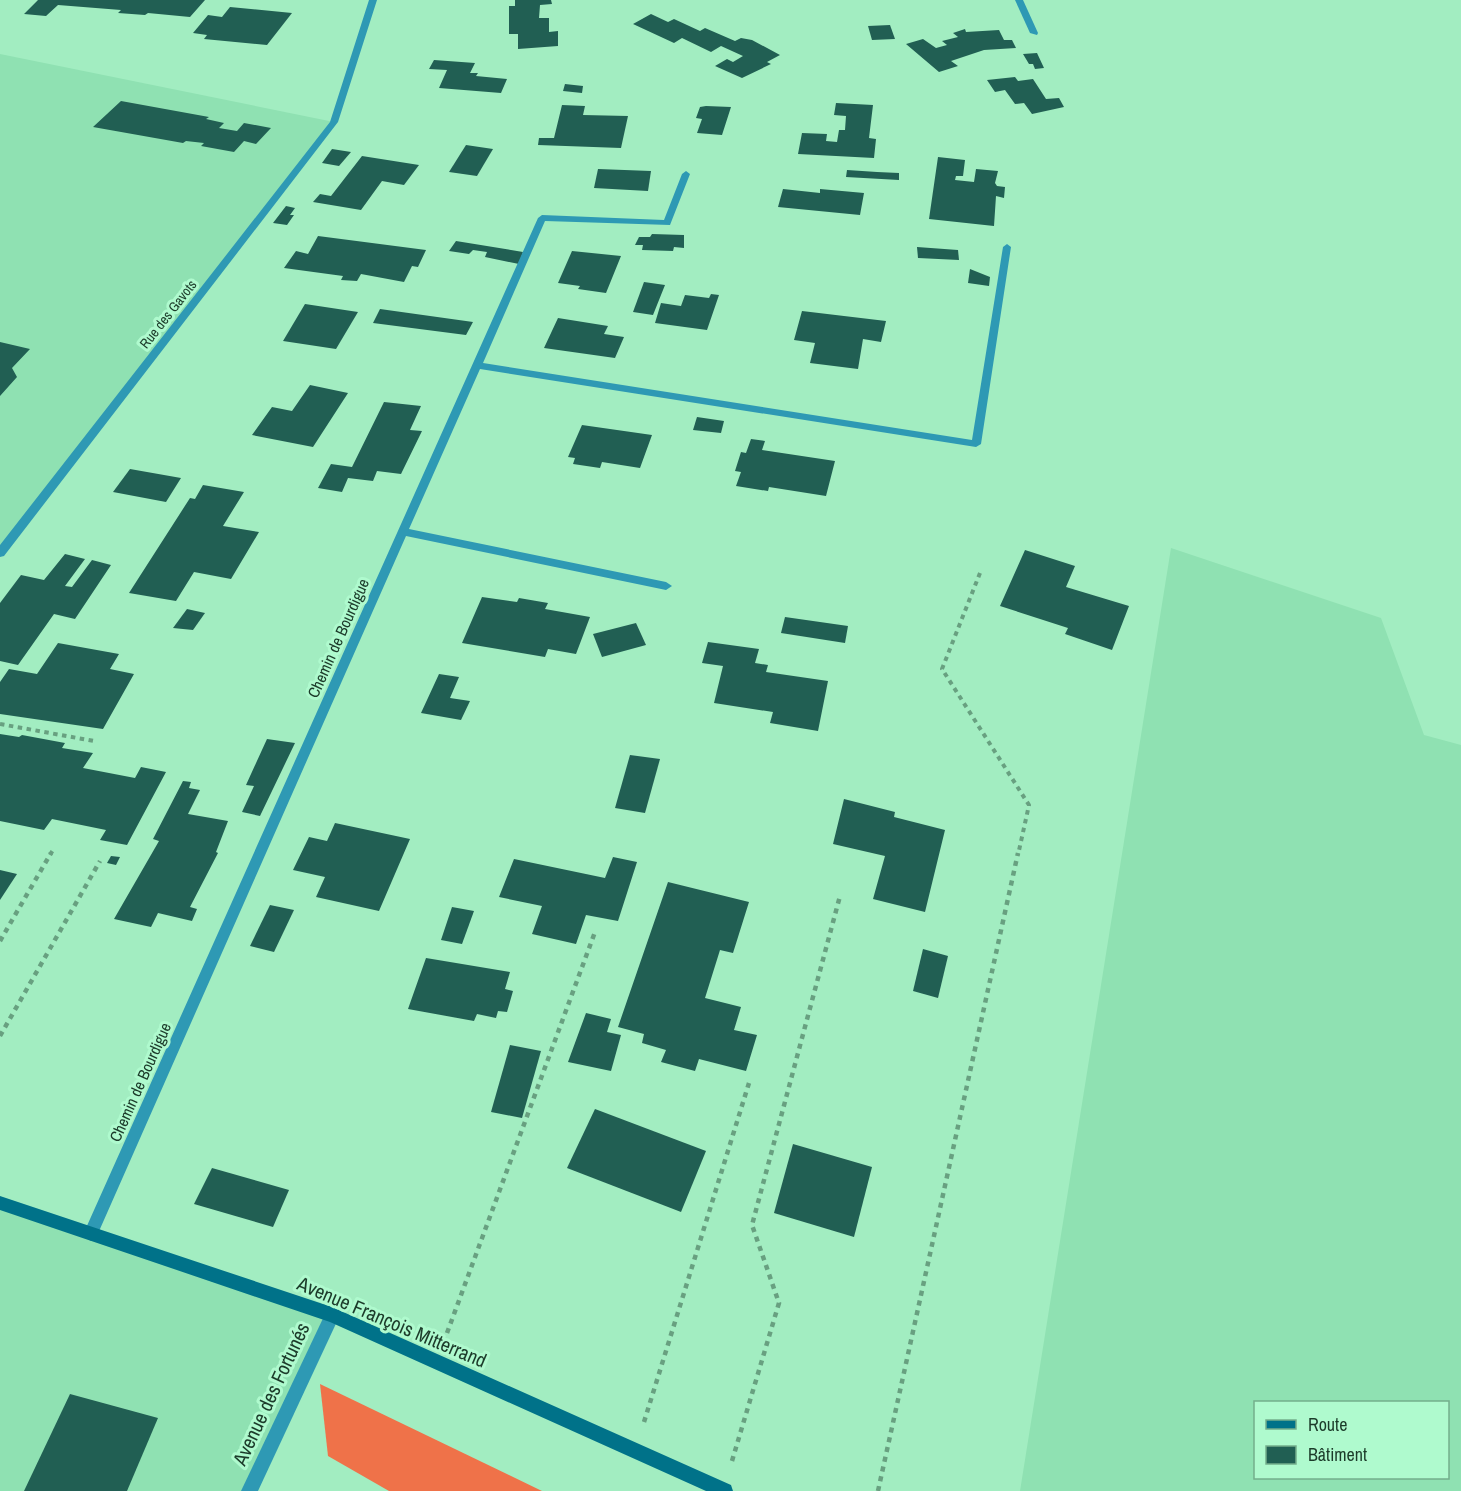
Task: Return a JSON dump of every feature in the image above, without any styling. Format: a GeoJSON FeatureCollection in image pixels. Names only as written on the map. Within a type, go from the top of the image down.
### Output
{"type":"FeatureCollection","features":[{"type":"Feature","properties":{"kind":"main road","name":"Avenue François Mitterrand"},"geometry":{"type":"LineString","coordinates":[[0,1203],[332,1314],[724,1491]]}},
{"type":"Feature","properties":{"kind":"street","name":"Rue des Gavots"},"geometry":{"type":"LineString","coordinates":[[0,553],[334,122],[374,0]]}},
{"type":"Feature","properties":{"kind":"street"},"geometry":{"type":"LineString","coordinates":[[1018,0],[1034,33]]}},
{"type":"Feature","properties":{"kind":"street","name":"Chemin de Bourdigue"},"geometry":{"type":"LineString","coordinates":[[91,1233],[542,218],[667,223],[686,174]]}},
{"type":"Feature","properties":{"kind":"street"},"geometry":{"type":"LineString","coordinates":[[477,365],[976,444],[1007,247]]}},
{"type":"Feature","properties":{"kind":"street"},"geometry":{"type":"LineString","coordinates":[[404,531],[666,586]]}},
{"type":"Feature","properties":{"kind":"street","name":"Avenue des Fortunés"},"geometry":{"type":"LineString","coordinates":[[249,1491],[332,1314]]}},
{"type":"Feature","properties":{"kind":"path"},"geometry":{"type":"LineString","coordinates":[[878,1491],[1029,805],[942,669],[980,573]]}},
{"type":"Feature","properties":{"kind":"path"},"geometry":{"type":"LineString","coordinates":[[0,724],[94,741]]}},
{"type":"Feature","properties":{"kind":"path"},"geometry":{"type":"LineString","coordinates":[[0,941],[54,850]]}},
{"type":"Feature","properties":{"kind":"path"},"geometry":{"type":"LineString","coordinates":[[0,1036],[100,861]]}},
{"type":"Feature","properties":{"kind":"path"},"geometry":{"type":"LineString","coordinates":[[724,1491],[779,1303],[752,1225],[840,896]]}},
{"type":"Feature","properties":{"kind":"path"},"geometry":{"type":"LineString","coordinates":[[437,1362],[594,932]]}},
{"type":"Feature","properties":{"kind":"path"},"geometry":{"type":"LineString","coordinates":[[635,1451],[749,1083]]}},
{"type":"Feature","properties":{"kind":"shaded area"},"geometry":{"type":"Polygon","coordinates":[[[0,54],[334,122],[0,553],[0,54]]]}},
{"type":"Feature","properties":{"kind":"shaded area"},"geometry":{"type":"Polygon","coordinates":[[[1171,548],[1381,618],[1424,735],[1461,745],[1461,1491],[1020,1491],[1171,548]]]}},
{"type":"Feature","properties":{"kind":"shaded area"},"geometry":{"type":"Polygon","coordinates":[[[0,1203],[332,1315],[249,1491],[0,1491],[0,1203]]]}},
{"type":"Feature","properties":{"kind":"shaded area"},"geometry":{"type":"Polygon","coordinates":[[[320,1384],[542,1491],[389,1491],[328,1456],[320,1384]]]}},
{"type":"Feature","properties":{"kind":"building"},"geometry":{"type":"Polygon","coordinates":[[[38,0],[205,0],[190,17],[118,13],[121,10],[58,5],[46,16],[24,14],[38,0]]]}},
{"type":"Feature","properties":{"kind":"building"},"geometry":{"type":"Polygon","coordinates":[[[515,0],[551,0],[552,4],[540,5],[539,18],[549,18],[549,32],[558,31],[558,46],[518,49],[518,34],[509,34],[509,6],[515,6],[515,0]]]}},
{"type":"Feature","properties":{"kind":"building"},"geometry":{"type":"Polygon","coordinates":[[[230,7],[292,13],[267,45],[204,39],[207,35],[193,33],[208,15],[222,17],[230,7]]]}},
{"type":"Feature","properties":{"kind":"building"},"geometry":{"type":"Polygon","coordinates":[[[651,14],[668,22],[674,19],[700,31],[705,28],[735,41],[741,38],[752,40],[780,55],[767,62],[771,64],[742,78],[715,66],[727,59],[733,62],[743,56],[721,46],[711,52],[682,38],[674,43],[633,24],[651,14]]]}},
{"type":"Feature","properties":{"kind":"building"},"geometry":{"type":"Polygon","coordinates":[[[890,25],[895,39],[872,40],[868,26],[890,25]]]}},
{"type":"Feature","properties":{"kind":"building"},"geometry":{"type":"Polygon","coordinates":[[[965,29],[966,32],[999,30],[1004,40],[1012,40],[1016,48],[984,50],[951,61],[958,66],[939,72],[906,44],[923,39],[936,48],[947,45],[942,41],[958,37],[953,33],[965,29]]]}},
{"type":"Feature","properties":{"kind":"building"},"geometry":{"type":"Polygon","coordinates":[[[1037,53],[1044,68],[1035,69],[1023,54],[1037,53]]]}},
{"type":"Feature","properties":{"kind":"building"},"geometry":{"type":"Polygon","coordinates":[[[434,60],[475,63],[470,73],[478,73],[476,76],[507,79],[501,93],[439,88],[447,70],[429,69],[434,60]]]}},
{"type":"Feature","properties":{"kind":"building"},"geometry":{"type":"Polygon","coordinates":[[[1015,77],[1018,81],[1033,79],[1046,99],[1059,98],[1064,107],[1032,114],[1024,103],[1015,104],[1005,90],[995,92],[987,80],[1015,77]]]}},
{"type":"Feature","properties":{"kind":"building"},"geometry":{"type":"Polygon","coordinates":[[[565,84],[583,86],[582,93],[563,91],[565,84]]]}},
{"type":"Feature","properties":{"kind":"building"},"geometry":{"type":"Polygon","coordinates":[[[121,101],[209,117],[206,119],[224,123],[219,128],[237,131],[244,123],[271,128],[256,144],[244,141],[234,152],[201,146],[204,143],[186,141],[183,143],[93,127],[121,101]]]}},
{"type":"Feature","properties":{"kind":"building"},"geometry":{"type":"Polygon","coordinates":[[[836,103],[873,105],[869,138],[876,139],[874,158],[798,154],[802,133],[827,134],[826,141],[837,142],[839,130],[845,130],[846,116],[834,115],[836,103]]]}},
{"type":"Feature","properties":{"kind":"building"},"geometry":{"type":"Polygon","coordinates":[[[562,105],[585,106],[583,115],[628,116],[621,148],[538,145],[539,138],[554,138],[562,105]]]}},
{"type":"Feature","properties":{"kind":"building"},"geometry":{"type":"Polygon","coordinates":[[[700,107],[731,107],[722,135],[697,133],[702,119],[696,118],[700,107]]]}},
{"type":"Feature","properties":{"kind":"building"},"geometry":{"type":"Polygon","coordinates":[[[466,145],[493,149],[477,176],[449,172],[466,145]]]}},
{"type":"Feature","properties":{"kind":"building"},"geometry":{"type":"Polygon","coordinates":[[[332,149],[351,152],[339,166],[322,163],[332,149]]]}},
{"type":"Feature","properties":{"kind":"building"},"geometry":{"type":"Polygon","coordinates":[[[362,156],[419,165],[404,185],[382,181],[361,210],[313,202],[320,194],[331,196],[362,156]]]}},
{"type":"Feature","properties":{"kind":"building"},"geometry":{"type":"Polygon","coordinates":[[[938,157],[965,160],[963,176],[956,176],[955,180],[974,182],[976,169],[998,171],[995,183],[997,186],[1005,187],[1004,198],[996,196],[994,226],[929,219],[938,157]]]}},
{"type":"Feature","properties":{"kind":"building"},"geometry":{"type":"Polygon","coordinates":[[[598,169],[651,171],[648,191],[594,188],[598,169]]]}},
{"type":"Feature","properties":{"kind":"building"},"geometry":{"type":"Polygon","coordinates":[[[847,170],[899,173],[899,180],[846,177],[847,170]]]}},
{"type":"Feature","properties":{"kind":"building"},"geometry":{"type":"Polygon","coordinates":[[[783,189],[820,193],[820,189],[864,193],[860,215],[778,207],[783,189]]]}},
{"type":"Feature","properties":{"kind":"building"},"geometry":{"type":"Polygon","coordinates":[[[286,206],[295,208],[290,215],[294,215],[287,225],[273,223],[286,206]]]}},
{"type":"Feature","properties":{"kind":"building"},"geometry":{"type":"Polygon","coordinates":[[[652,234],[684,235],[684,248],[674,247],[673,251],[642,250],[643,245],[635,245],[639,237],[650,237],[652,234]]]}},
{"type":"Feature","properties":{"kind":"building"},"geometry":{"type":"Polygon","coordinates":[[[318,236],[426,250],[418,267],[412,266],[404,282],[361,274],[357,281],[341,280],[343,276],[284,268],[296,251],[308,254],[318,236]]]}},
{"type":"Feature","properties":{"kind":"building"},"geometry":{"type":"Polygon","coordinates":[[[456,241],[523,252],[519,264],[485,257],[487,252],[473,250],[469,254],[449,251],[456,241]]]}},
{"type":"Feature","properties":{"kind":"building"},"geometry":{"type":"Polygon","coordinates":[[[917,247],[958,250],[959,260],[918,258],[917,247]]]}},
{"type":"Feature","properties":{"kind":"building"},"geometry":{"type":"Polygon","coordinates":[[[572,251],[621,256],[606,293],[558,283],[572,251]]]}},
{"type":"Feature","properties":{"kind":"building"},"geometry":{"type":"Polygon","coordinates":[[[970,269],[990,277],[989,286],[968,283],[970,269]]]}},
{"type":"Feature","properties":{"kind":"building"},"geometry":{"type":"Polygon","coordinates":[[[644,282],[665,285],[653,315],[633,312],[644,282]]]}},
{"type":"Feature","properties":{"kind":"building"},"geometry":{"type":"Polygon","coordinates":[[[711,294],[719,295],[707,330],[655,323],[661,303],[681,306],[685,295],[709,298],[711,294]]]}},
{"type":"Feature","properties":{"kind":"building"},"geometry":{"type":"Polygon","coordinates":[[[305,304],[358,312],[336,349],[283,341],[305,304]]]}},
{"type":"Feature","properties":{"kind":"building"},"geometry":{"type":"Polygon","coordinates":[[[380,309],[473,322],[466,335],[373,323],[380,309]]]}},
{"type":"Feature","properties":{"kind":"building"},"geometry":{"type":"Polygon","coordinates":[[[802,311],[886,321],[881,342],[863,339],[858,369],[810,363],[815,343],[794,340],[802,311]]]}},
{"type":"Feature","properties":{"kind":"building"},"geometry":{"type":"Polygon","coordinates":[[[558,318],[608,326],[604,334],[624,337],[615,358],[544,348],[558,318]]]}},
{"type":"Feature","properties":{"kind":"building"},"geometry":{"type":"Polygon","coordinates":[[[0,342],[30,349],[12,368],[17,377],[0,396],[0,342]]]}},
{"type":"Feature","properties":{"kind":"building"},"geometry":{"type":"Polygon","coordinates":[[[310,385],[348,393],[313,447],[252,435],[272,407],[292,411],[310,385]]]}},
{"type":"Feature","properties":{"kind":"building"},"geometry":{"type":"Polygon","coordinates":[[[384,402],[421,406],[410,430],[422,431],[401,474],[377,471],[373,481],[348,478],[342,492],[318,488],[331,464],[352,467],[384,402]]]}},
{"type":"Feature","properties":{"kind":"building"},"geometry":{"type":"Polygon","coordinates":[[[697,417],[724,421],[721,433],[693,430],[697,417]]]}},
{"type":"Feature","properties":{"kind":"building"},"geometry":{"type":"Polygon","coordinates":[[[582,425],[652,435],[640,468],[602,462],[600,468],[573,464],[575,458],[568,457],[582,425]]]}},
{"type":"Feature","properties":{"kind":"building"},"geometry":{"type":"Polygon","coordinates":[[[751,439],[765,441],[762,450],[835,461],[826,496],[769,487],[768,491],[736,486],[741,472],[735,471],[741,452],[746,453],[751,439]]]}},
{"type":"Feature","properties":{"kind":"building"},"geometry":{"type":"Polygon","coordinates":[[[130,469],[181,478],[166,502],[113,492],[130,469]]]}},
{"type":"Feature","properties":{"kind":"building"},"geometry":{"type":"Polygon","coordinates":[[[203,485],[244,492],[223,526],[259,532],[231,579],[194,572],[176,601],[129,593],[190,498],[195,499],[203,485]]]}},
{"type":"Feature","properties":{"kind":"building"},"geometry":{"type":"Polygon","coordinates":[[[1025,550],[1075,566],[1066,587],[1129,606],[1112,650],[1065,634],[1068,628],[1000,606],[1025,550]]]}},
{"type":"Feature","properties":{"kind":"building"},"geometry":{"type":"Polygon","coordinates":[[[65,554],[85,559],[65,586],[72,587],[92,560],[111,565],[75,619],[54,614],[18,665],[0,661],[0,603],[21,575],[44,580],[65,554]]]}},
{"type":"Feature","properties":{"kind":"building"},"geometry":{"type":"Polygon","coordinates":[[[482,597],[517,602],[519,598],[548,603],[545,609],[590,617],[576,654],[548,649],[545,657],[462,643],[482,597]]]}},
{"type":"Feature","properties":{"kind":"building"},"geometry":{"type":"Polygon","coordinates":[[[187,609],[205,613],[193,630],[173,628],[187,609]]]}},
{"type":"Feature","properties":{"kind":"building"},"geometry":{"type":"Polygon","coordinates":[[[785,617],[848,626],[845,643],[781,633],[785,617]]]}},
{"type":"Feature","properties":{"kind":"building"},"geometry":{"type":"Polygon","coordinates":[[[636,623],[646,645],[602,657],[593,634],[636,623]]]}},
{"type":"Feature","properties":{"kind":"building"},"geometry":{"type":"Polygon","coordinates":[[[708,642],[759,649],[755,663],[768,665],[766,672],[828,681],[818,731],[770,723],[773,712],[714,703],[723,666],[702,663],[708,642]]]}},
{"type":"Feature","properties":{"kind":"building"},"geometry":{"type":"Polygon","coordinates":[[[58,643],[119,654],[110,669],[134,674],[103,729],[0,714],[0,682],[9,669],[37,674],[58,643]]]}},
{"type":"Feature","properties":{"kind":"building"},"geometry":{"type":"Polygon","coordinates":[[[439,674],[459,677],[450,698],[470,701],[461,720],[421,713],[439,674]]]}},
{"type":"Feature","properties":{"kind":"building"},"geometry":{"type":"Polygon","coordinates":[[[0,734],[19,737],[22,735],[65,743],[62,748],[93,753],[83,768],[135,778],[141,767],[166,772],[127,845],[100,840],[106,830],[52,819],[44,830],[0,821],[0,734]]]}},
{"type":"Feature","properties":{"kind":"building"},"geometry":{"type":"Polygon","coordinates":[[[267,739],[295,743],[260,816],[242,812],[254,786],[246,785],[267,739]]]}},
{"type":"Feature","properties":{"kind":"building"},"geometry":{"type":"Polygon","coordinates":[[[630,755],[660,759],[645,813],[615,808],[630,755]]]}},
{"type":"Feature","properties":{"kind":"building"},"geometry":{"type":"Polygon","coordinates":[[[183,781],[191,782],[189,788],[200,790],[188,814],[228,821],[216,852],[218,853],[190,907],[197,909],[192,921],[158,913],[151,927],[114,919],[159,841],[153,839],[183,781]]]}},
{"type":"Feature","properties":{"kind":"building"},"geometry":{"type":"Polygon","coordinates":[[[844,799],[895,812],[894,817],[945,830],[925,912],[873,899],[885,856],[833,844],[844,799]]]}},
{"type":"Feature","properties":{"kind":"building"},"geometry":{"type":"Polygon","coordinates":[[[335,823],[410,839],[379,911],[316,897],[325,877],[293,870],[309,837],[327,841],[335,823]]]}},
{"type":"Feature","properties":{"kind":"building"},"geometry":{"type":"Polygon","coordinates":[[[111,856],[120,857],[116,865],[107,863],[111,856]]]}},
{"type":"Feature","properties":{"kind":"building"},"geometry":{"type":"Polygon","coordinates":[[[613,857],[637,862],[618,921],[586,915],[576,944],[532,934],[542,906],[499,897],[514,859],[605,878],[613,857]]]}},
{"type":"Feature","properties":{"kind":"building"},"geometry":{"type":"Polygon","coordinates":[[[0,870],[17,874],[0,900],[0,870]]]}},
{"type":"Feature","properties":{"kind":"building"},"geometry":{"type":"Polygon","coordinates":[[[668,882],[749,902],[733,953],[720,950],[705,998],[741,1007],[734,1030],[757,1035],[746,1071],[699,1059],[695,1071],[661,1062],[666,1050],[642,1043],[644,1034],[618,1027],[668,882]]]}},
{"type":"Feature","properties":{"kind":"building"},"geometry":{"type":"Polygon","coordinates":[[[270,905],[294,910],[274,952],[250,946],[270,905]]]}},
{"type":"Feature","properties":{"kind":"building"},"geometry":{"type":"Polygon","coordinates":[[[452,907],[474,911],[462,944],[441,940],[452,907]]]}},
{"type":"Feature","properties":{"kind":"building"},"geometry":{"type":"Polygon","coordinates":[[[923,949],[948,956],[938,998],[913,991],[923,949]]]}},
{"type":"Feature","properties":{"kind":"building"},"geometry":{"type":"Polygon","coordinates":[[[426,958],[510,972],[505,989],[513,991],[507,1012],[498,1011],[496,1018],[477,1014],[474,1021],[408,1009],[426,958]]]}},
{"type":"Feature","properties":{"kind":"building"},"geometry":{"type":"Polygon","coordinates":[[[586,1013],[611,1019],[607,1032],[621,1035],[611,1071],[568,1062],[586,1013]]]}},
{"type":"Feature","properties":{"kind":"building"},"geometry":{"type":"Polygon","coordinates":[[[510,1045],[541,1051],[522,1118],[491,1112],[510,1045]]]}},
{"type":"Feature","properties":{"kind":"building"},"geometry":{"type":"Polygon","coordinates":[[[595,1109],[706,1151],[681,1212],[567,1168],[595,1109]]]}},
{"type":"Feature","properties":{"kind":"building"},"geometry":{"type":"Polygon","coordinates":[[[793,1144],[872,1167],[854,1237],[774,1213],[793,1144]]]}},
{"type":"Feature","properties":{"kind":"building"},"geometry":{"type":"Polygon","coordinates":[[[212,1168],[289,1190],[273,1227],[194,1204],[212,1168]]]}},
{"type":"Feature","properties":{"kind":"building"},"geometry":{"type":"Polygon","coordinates":[[[70,1394],[158,1418],[127,1491],[24,1491],[70,1394]]]}}]}
